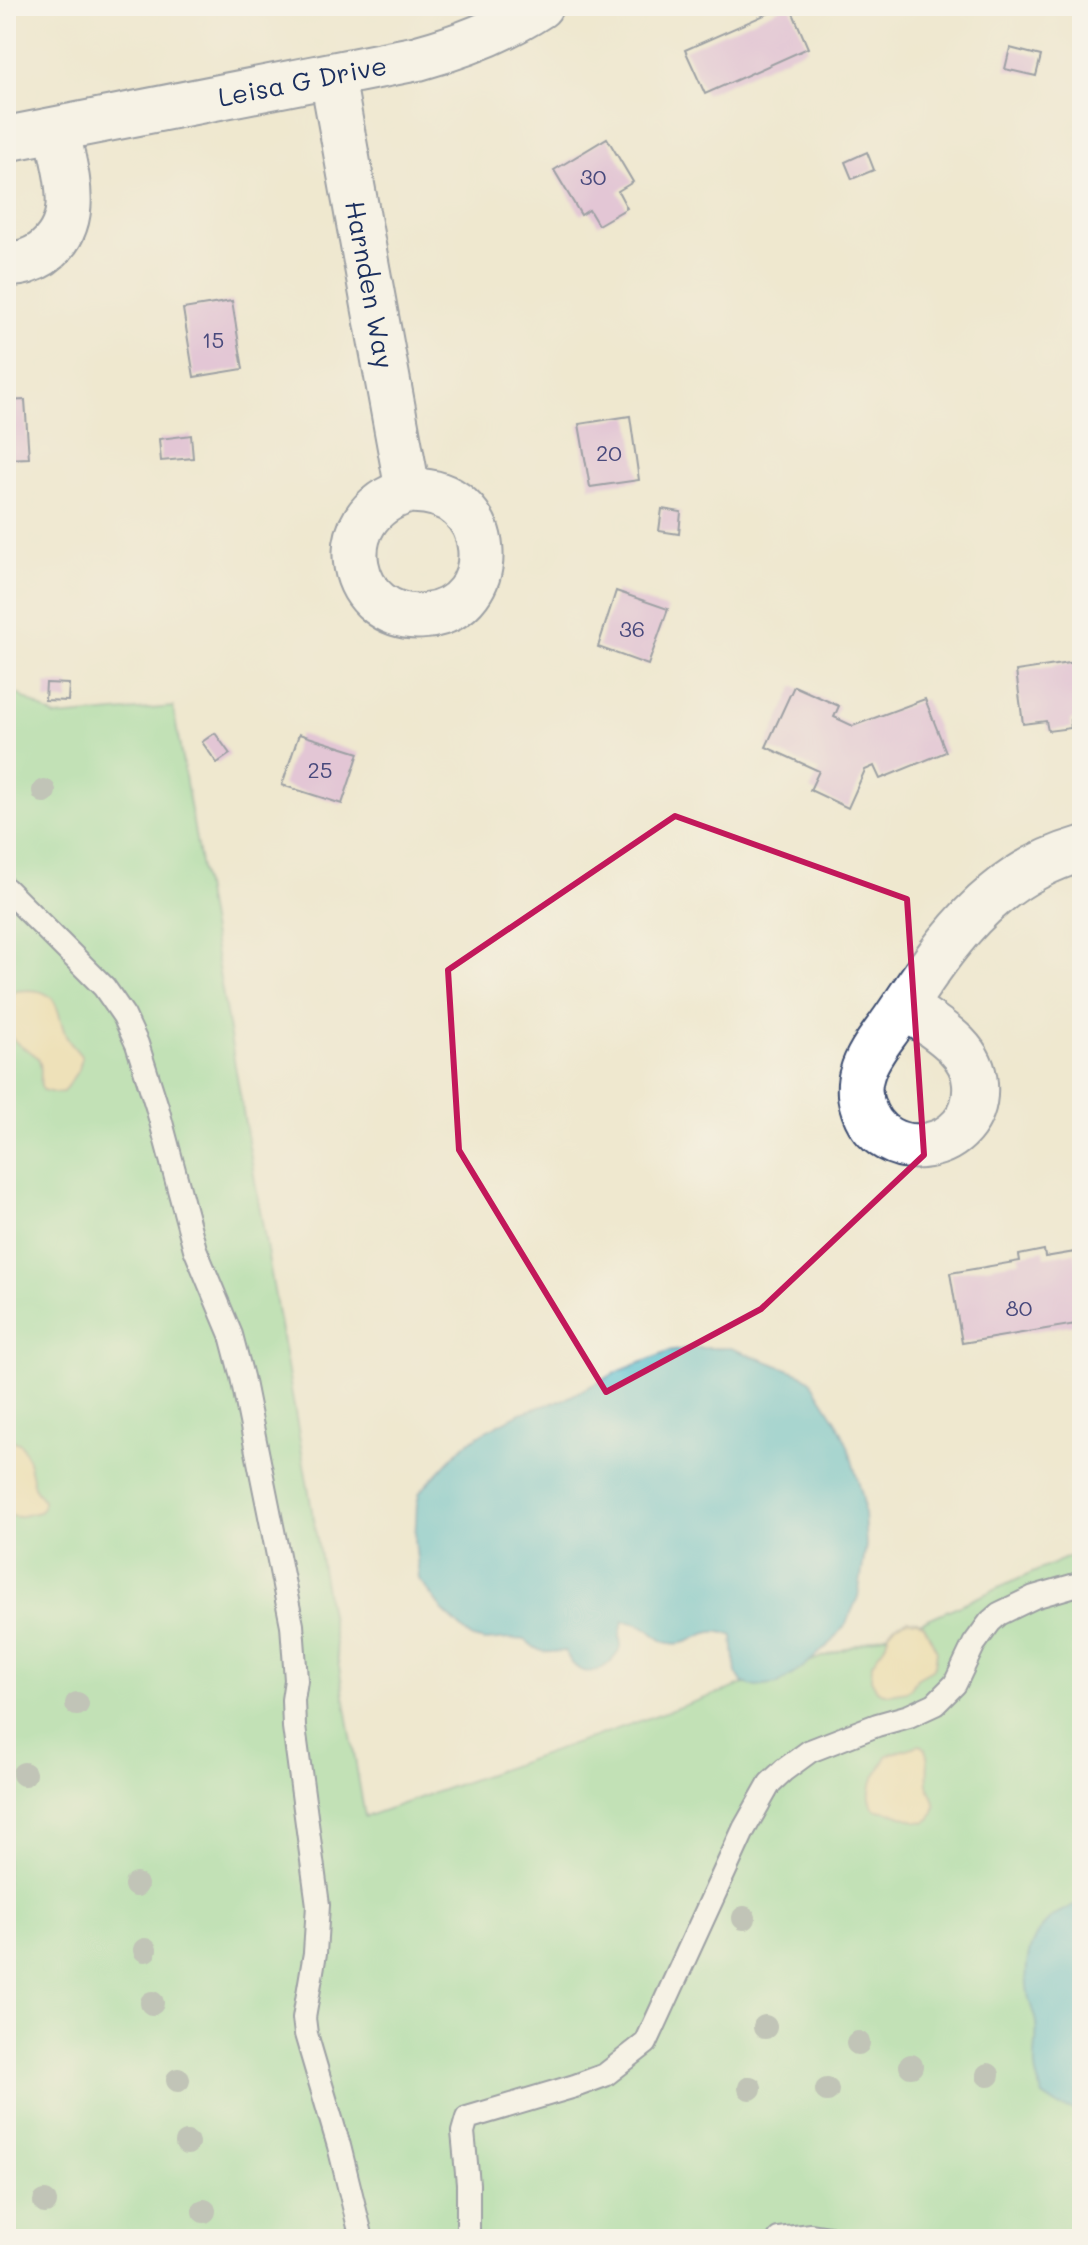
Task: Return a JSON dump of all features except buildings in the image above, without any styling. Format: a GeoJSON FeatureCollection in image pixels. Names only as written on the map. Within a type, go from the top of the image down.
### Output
{"type":"FeatureCollection","features":[{"type":"Feature","properties":{"kind":"street","name":"Leisa G Drive"},"geometry":{"type":"LineString","coordinates":[[6,139],[418,58],[460,46],[509,25],[540,6]]}},
{"type":"Feature","properties":{"kind":"street","name":"Harnden Way"},"geometry":{"type":"LineString","coordinates":[[332,76],[408,491]]}},
{"type":"Feature","properties":{"kind":"street"},"geometry":{"type":"LineString","coordinates":[[6,264],[35,259],[51,247],[63,231],[69,212],[69,192],[57,130]]}},
{"type":"Feature","properties":{"kind":"street"},"geometry":{"type":"LineString","coordinates":[[904,1006],[975,912],[1018,878],[1054,859],[1082,849]]}},
{"type":"Feature","properties":{"kind":"lane"},"geometry":{"type":"LineString","coordinates":[[6,889],[104,987],[124,1016],[137,1044],[157,1107],[195,1249],[231,1335],[292,1625],[297,1762],[318,1905],[315,1953],[304,2018],[306,2034],[362,2239]]}},
{"type":"Feature","properties":{"kind":"lane"},"geometry":{"type":"LineString","coordinates":[[468,2239],[468,2184],[463,2132],[467,2118],[605,2075],[646,2043],[744,1829],[770,1783],[810,1751],[935,1704],[955,1684],[974,1644],[999,1614],[1034,1597],[1082,1583]]}},
{"type":"Feature","properties":{"kind":"lane"},"geometry":{"type":"LineString","coordinates":[[779,2239],[811,2235],[836,2239]]}},
{"type":"Feature","properties":{"kind":"highlighted area"},"geometry":{"type":"Polygon","coordinates":[[[675,816],[907,899],[924,1155],[761,1309],[606,1392],[459,1150],[448,970],[675,816]]]}},
{"type":"Feature","properties":{"kind":"green space"},"geometry":{"type":"Polygon","coordinates":[[[6,687],[56,717],[173,707],[365,1817],[917,1624],[1082,1551],[1082,2239],[6,2239],[6,687]]]}},
{"type":"Feature","properties":{"kind":"sand"},"geometry":{"type":"Polygon","coordinates":[[[16,991],[47,994],[56,1004],[66,1036],[82,1057],[79,1069],[63,1092],[42,1090],[38,1058],[8,1032],[6,1001],[16,991]]]}},
{"type":"Feature","properties":{"kind":"sand"},"geometry":{"type":"Polygon","coordinates":[[[6,1441],[21,1444],[34,1487],[43,1500],[43,1508],[39,1512],[17,1517],[6,1515],[6,1441]]]}},
{"type":"Feature","properties":{"kind":"sand"},"geometry":{"type":"Polygon","coordinates":[[[908,1620],[924,1625],[937,1651],[935,1665],[918,1677],[907,1691],[881,1692],[871,1679],[872,1663],[885,1645],[889,1632],[895,1625],[908,1620]]]}},
{"type":"Feature","properties":{"kind":"sand"},"geometry":{"type":"Polygon","coordinates":[[[923,1746],[927,1755],[928,1784],[935,1805],[933,1816],[923,1822],[874,1809],[870,1788],[887,1756],[923,1746]]]}},
{"type":"Feature","properties":{"kind":"water"},"geometry":{"type":"Polygon","coordinates":[[[693,1348],[731,1348],[801,1374],[811,1381],[837,1422],[848,1446],[863,1498],[866,1545],[858,1597],[846,1624],[833,1641],[801,1669],[778,1684],[756,1687],[743,1683],[736,1673],[733,1636],[722,1632],[706,1633],[679,1644],[670,1643],[642,1626],[623,1621],[621,1648],[608,1664],[593,1671],[578,1668],[565,1651],[544,1652],[526,1640],[485,1641],[472,1638],[443,1611],[419,1579],[415,1540],[420,1492],[464,1445],[520,1413],[565,1399],[620,1371],[668,1352],[693,1348]]]}},
{"type":"Feature","properties":{"kind":"water"},"geometry":{"type":"Polygon","coordinates":[[[1082,1903],[1082,2112],[1058,2106],[1043,2096],[1035,2071],[1037,2034],[1029,1999],[1027,1967],[1029,1952],[1042,1927],[1066,1909],[1082,1903]]]}}]}
